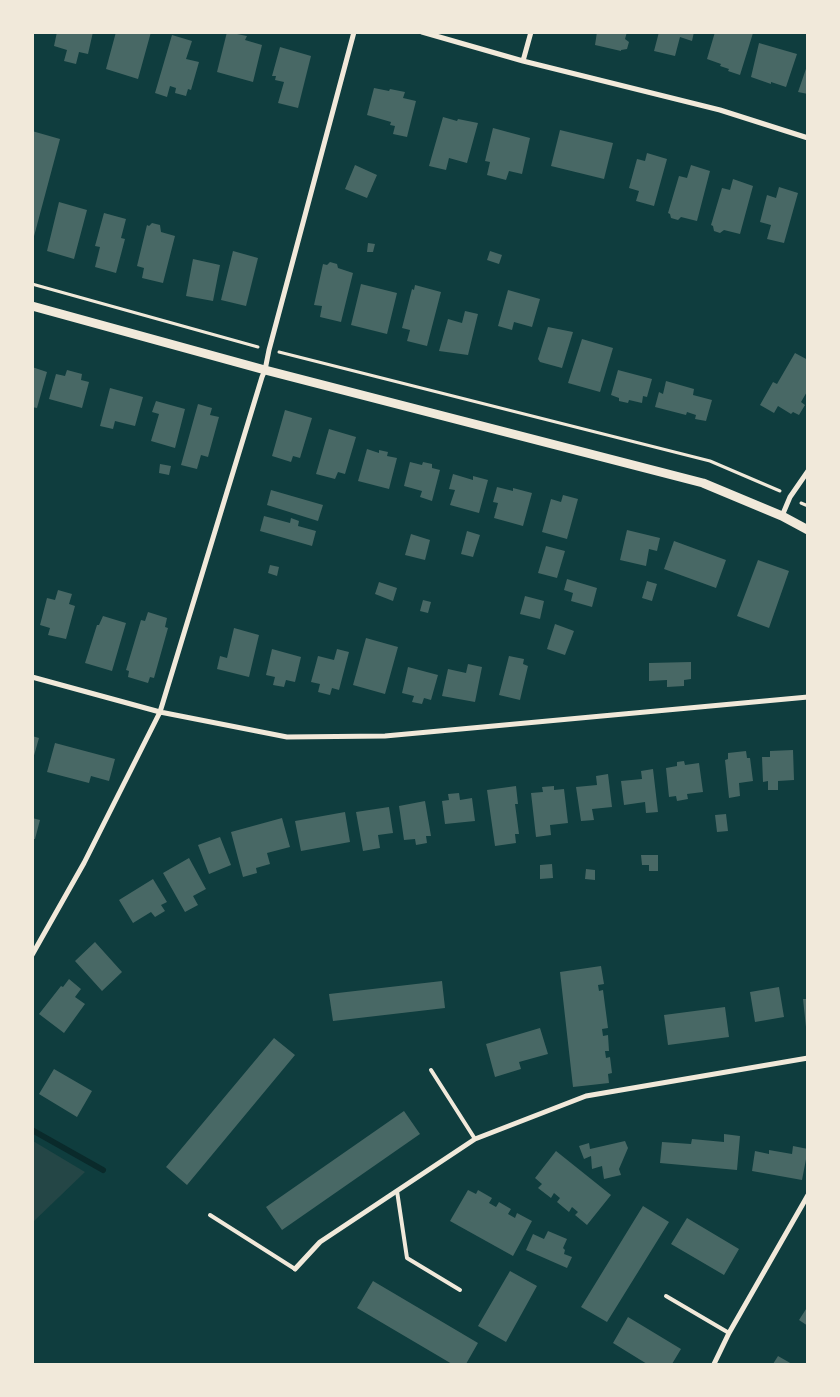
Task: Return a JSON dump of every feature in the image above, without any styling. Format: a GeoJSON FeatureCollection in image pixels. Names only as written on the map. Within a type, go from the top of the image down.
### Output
{"type":"FeatureCollection","features":[{"type":"Feature","properties":{"kind":"street"},"geometry":{"type":"LineString","coordinates":[[32,955],[84,863],[160,712],[262,377],[266,370],[269,350],[354,32]]}},
{"type":"Feature","properties":{"kind":"street"},"geometry":{"type":"LineString","coordinates":[[422,32],[523,61],[720,110],[808,138]]}},
{"type":"Feature","properties":{"kind":"street"},"geometry":{"type":"LineString","coordinates":[[523,61],[530,32]]}},
{"type":"Feature","properties":{"kind":"street"},"geometry":{"type":"LineString","coordinates":[[32,306],[266,370],[703,482],[782,516],[808,530]]}},
{"type":"Feature","properties":{"kind":"street"},"geometry":{"type":"LineString","coordinates":[[782,516],[790,497],[808,471]]}},
{"type":"Feature","properties":{"kind":"street"},"geometry":{"type":"LineString","coordinates":[[32,678],[160,712],[287,736],[384,736],[808,697]]}},
{"type":"Feature","properties":{"kind":"street"},"geometry":{"type":"LineString","coordinates":[[295,1269],[320,1242],[475,1139],[586,1096],[808,1058]]}},
{"type":"Feature","properties":{"kind":"street"},"geometry":{"type":"LineString","coordinates":[[714,1364],[729,1333],[808,1195]]}},
{"type":"Feature","properties":{"kind":"lane"},"geometry":{"type":"LineString","coordinates":[[431,1070],[475,1139]]}},
{"type":"Feature","properties":{"kind":"lane"},"geometry":{"type":"LineString","coordinates":[[397,1191],[407,1258],[460,1290]]}},
{"type":"Feature","properties":{"kind":"lane"},"geometry":{"type":"LineString","coordinates":[[210,1215],[295,1269]]}},
{"type":"Feature","properties":{"kind":"lane"},"geometry":{"type":"LineString","coordinates":[[666,1296],[729,1333]]}},
{"type":"Feature","properties":{"kind":"path"},"geometry":{"type":"LineString","coordinates":[[32,284],[269,350],[710,461],[776,489],[808,506]]}},
{"type":"Feature","properties":{"kind":"shaded area"},"geometry":{"type":"Polygon","coordinates":[[[33,1141],[85,1172],[33,1222],[33,1141]]]}},
{"type":"Feature","properties":{"kind":"building"},"geometry":{"type":"Polygon","coordinates":[[[57,32],[93,32],[88,54],[79,52],[76,64],[64,61],[67,50],[54,46],[57,32]]]}},
{"type":"Feature","properties":{"kind":"building"},"geometry":{"type":"Polygon","coordinates":[[[116,32],[151,32],[138,79],[106,69],[116,32]]]}},
{"type":"Feature","properties":{"kind":"building"},"geometry":{"type":"Polygon","coordinates":[[[227,32],[247,36],[245,40],[262,45],[253,82],[217,72],[227,32]]]}},
{"type":"Feature","properties":{"kind":"building"},"geometry":{"type":"Polygon","coordinates":[[[597,32],[627,32],[625,39],[629,42],[627,49],[621,51],[595,45],[597,32]]]}},
{"type":"Feature","properties":{"kind":"building"},"geometry":{"type":"Polygon","coordinates":[[[659,32],[694,32],[692,41],[680,37],[675,56],[654,51],[659,32]]]}},
{"type":"Feature","properties":{"kind":"building"},"geometry":{"type":"Polygon","coordinates":[[[715,32],[753,33],[740,75],[728,71],[729,69],[720,66],[721,64],[707,59],[715,32]]]}},
{"type":"Feature","properties":{"kind":"building"},"geometry":{"type":"Polygon","coordinates":[[[172,35],[192,41],[186,59],[199,62],[191,90],[188,89],[186,96],[175,93],[176,88],[170,86],[167,97],[155,93],[172,35]]]}},
{"type":"Feature","properties":{"kind":"building"},"geometry":{"type":"Polygon","coordinates":[[[759,43],[797,54],[786,87],[751,77],[759,43]]]}},
{"type":"Feature","properties":{"kind":"building"},"geometry":{"type":"Polygon","coordinates":[[[280,47],[311,56],[298,108],[278,103],[284,82],[275,80],[276,76],[272,76],[280,47]]]}},
{"type":"Feature","properties":{"kind":"building"},"geometry":{"type":"Polygon","coordinates":[[[808,63],[808,94],[798,92],[808,63]]]}},
{"type":"Feature","properties":{"kind":"building"},"geometry":{"type":"Polygon","coordinates":[[[374,88],[405,92],[403,98],[416,101],[407,137],[393,134],[395,126],[390,125],[391,122],[367,115],[374,88]]]}},
{"type":"Feature","properties":{"kind":"building"},"geometry":{"type":"Polygon","coordinates":[[[443,117],[457,121],[458,119],[478,123],[467,163],[449,158],[446,170],[429,166],[443,117]]]}},
{"type":"Feature","properties":{"kind":"building"},"geometry":{"type":"Polygon","coordinates":[[[493,128],[530,138],[522,174],[509,171],[506,180],[487,175],[490,162],[485,161],[493,128]]]}},
{"type":"Feature","properties":{"kind":"building"},"geometry":{"type":"Polygon","coordinates":[[[560,130],[613,143],[604,179],[551,166],[560,130]]]}},
{"type":"Feature","properties":{"kind":"building"},"geometry":{"type":"Polygon","coordinates":[[[32,131],[60,139],[33,240],[32,239],[32,131]]]}},
{"type":"Feature","properties":{"kind":"building"},"geometry":{"type":"Polygon","coordinates":[[[647,153],[667,159],[654,206],[636,201],[639,191],[629,188],[637,159],[645,161],[647,153]]]}},
{"type":"Feature","properties":{"kind":"building"},"geometry":{"type":"Polygon","coordinates":[[[355,165],[377,175],[367,198],[345,189],[355,165]]]}},
{"type":"Feature","properties":{"kind":"building"},"geometry":{"type":"Polygon","coordinates":[[[691,165],[710,171],[697,221],[681,217],[678,220],[671,218],[668,213],[679,176],[687,178],[691,165]]]}},
{"type":"Feature","properties":{"kind":"building"},"geometry":{"type":"Polygon","coordinates":[[[733,179],[753,186],[740,234],[724,230],[720,233],[714,231],[711,225],[722,188],[730,190],[733,179]]]}},
{"type":"Feature","properties":{"kind":"building"},"geometry":{"type":"Polygon","coordinates":[[[779,187],[798,193],[784,243],[767,239],[771,225],[760,222],[767,195],[776,198],[779,187]]]}},
{"type":"Feature","properties":{"kind":"building"},"geometry":{"type":"Polygon","coordinates":[[[59,202],[87,210],[74,259],[47,251],[59,202]]]}},
{"type":"Feature","properties":{"kind":"building"},"geometry":{"type":"Polygon","coordinates":[[[104,213],[126,219],[121,238],[125,239],[116,273],[95,267],[100,247],[95,246],[104,213]]]}},
{"type":"Feature","properties":{"kind":"building"},"geometry":{"type":"Polygon","coordinates":[[[152,223],[160,225],[161,232],[175,236],[163,283],[142,278],[144,268],[137,266],[147,225],[149,226],[152,223]]]}},
{"type":"Feature","properties":{"kind":"building"},"geometry":{"type":"Polygon","coordinates":[[[368,243],[375,244],[373,252],[367,252],[368,243]]]}},
{"type":"Feature","properties":{"kind":"building"},"geometry":{"type":"Polygon","coordinates":[[[233,251],[258,258],[246,306],[221,300],[233,251]]]}},
{"type":"Feature","properties":{"kind":"building"},"geometry":{"type":"Polygon","coordinates":[[[490,251],[502,255],[499,264],[487,260],[490,251]]]}},
{"type":"Feature","properties":{"kind":"building"},"geometry":{"type":"Polygon","coordinates":[[[193,259],[220,265],[213,301],[186,296],[193,259]]]}},
{"type":"Feature","properties":{"kind":"building"},"geometry":{"type":"Polygon","coordinates":[[[330,262],[337,264],[338,268],[353,273],[341,322],[320,317],[322,306],[314,305],[323,264],[327,265],[330,262]]]}},
{"type":"Feature","properties":{"kind":"building"},"geometry":{"type":"Polygon","coordinates":[[[361,284],[397,293],[387,334],[351,325],[361,284]]]}},
{"type":"Feature","properties":{"kind":"building"},"geometry":{"type":"Polygon","coordinates":[[[415,285],[441,292],[427,346],[407,341],[410,330],[402,328],[412,289],[414,290],[415,285]]]}},
{"type":"Feature","properties":{"kind":"building"},"geometry":{"type":"Polygon","coordinates":[[[508,290],[540,299],[532,327],[514,322],[512,330],[498,326],[508,290]]]}},
{"type":"Feature","properties":{"kind":"building"},"geometry":{"type":"Polygon","coordinates":[[[465,311],[478,314],[468,355],[439,351],[448,319],[462,323],[465,311]]]}},
{"type":"Feature","properties":{"kind":"building"},"geometry":{"type":"Polygon","coordinates":[[[548,327],[573,332],[562,368],[540,362],[538,359],[548,327]]]}},
{"type":"Feature","properties":{"kind":"building"},"geometry":{"type":"Polygon","coordinates":[[[582,339],[613,348],[600,392],[568,383],[582,339]]]}},
{"type":"Feature","properties":{"kind":"building"},"geometry":{"type":"Polygon","coordinates":[[[795,353],[808,360],[808,390],[801,402],[805,405],[799,415],[793,412],[791,414],[778,406],[774,413],[760,405],[773,382],[777,384],[795,353]]]}},
{"type":"Feature","properties":{"kind":"building"},"geometry":{"type":"Polygon","coordinates":[[[32,367],[47,372],[37,408],[32,407],[32,367]]]}},
{"type":"Feature","properties":{"kind":"building"},"geometry":{"type":"Polygon","coordinates":[[[67,370],[82,374],[81,380],[89,382],[82,408],[49,399],[56,374],[65,376],[67,370]]]}},
{"type":"Feature","properties":{"kind":"building"},"geometry":{"type":"Polygon","coordinates":[[[618,370],[652,379],[647,397],[643,396],[642,403],[629,400],[628,403],[619,401],[619,398],[611,395],[618,370]]]}},
{"type":"Feature","properties":{"kind":"building"},"geometry":{"type":"Polygon","coordinates":[[[666,381],[694,389],[693,395],[712,400],[706,421],[695,419],[696,415],[687,412],[686,415],[655,407],[659,392],[663,394],[666,381]]]}},
{"type":"Feature","properties":{"kind":"building"},"geometry":{"type":"Polygon","coordinates":[[[110,388],[143,397],[135,426],[115,421],[113,429],[100,426],[110,388]]]}},
{"type":"Feature","properties":{"kind":"building"},"geometry":{"type":"Polygon","coordinates":[[[156,401],[185,409],[175,448],[151,441],[159,414],[152,412],[156,401]]]}},
{"type":"Feature","properties":{"kind":"building"},"geometry":{"type":"Polygon","coordinates":[[[198,404],[212,408],[210,415],[219,417],[208,457],[201,455],[197,469],[181,465],[198,404]]]}},
{"type":"Feature","properties":{"kind":"building"},"geometry":{"type":"Polygon","coordinates":[[[285,410],[312,418],[300,458],[293,456],[291,462],[272,456],[285,410]]]}},
{"type":"Feature","properties":{"kind":"building"},"geometry":{"type":"Polygon","coordinates":[[[329,429],[356,437],[345,474],[338,472],[335,479],[316,474],[329,429]]]}},
{"type":"Feature","properties":{"kind":"building"},"geometry":{"type":"Polygon","coordinates":[[[367,449],[379,453],[379,450],[388,452],[387,456],[397,458],[389,489],[358,481],[367,449]]]}},
{"type":"Feature","properties":{"kind":"building"},"geometry":{"type":"Polygon","coordinates":[[[410,462],[422,465],[423,462],[432,464],[432,468],[440,470],[432,501],[420,497],[422,491],[404,486],[410,462]]]}},
{"type":"Feature","properties":{"kind":"building"},"geometry":{"type":"Polygon","coordinates":[[[160,464],[171,466],[169,475],[159,473],[160,464]]]}},
{"type":"Feature","properties":{"kind":"building"},"geometry":{"type":"Polygon","coordinates":[[[453,474],[473,480],[473,476],[488,480],[479,513],[450,505],[455,490],[449,489],[453,474]]]}},
{"type":"Feature","properties":{"kind":"building"},"geometry":{"type":"Polygon","coordinates":[[[497,487],[513,491],[513,488],[532,493],[523,526],[494,518],[498,503],[493,502],[497,487]]]}},
{"type":"Feature","properties":{"kind":"building"},"geometry":{"type":"Polygon","coordinates":[[[271,490],[323,505],[318,521],[267,505],[271,490]]]}},
{"type":"Feature","properties":{"kind":"building"},"geometry":{"type":"Polygon","coordinates":[[[563,495],[578,499],[567,539],[542,532],[551,499],[561,502],[563,495]]]}},
{"type":"Feature","properties":{"kind":"building"},"geometry":{"type":"Polygon","coordinates":[[[264,516],[290,523],[291,518],[299,521],[298,526],[316,531],[312,546],[260,531],[264,516]]]}},
{"type":"Feature","properties":{"kind":"building"},"geometry":{"type":"Polygon","coordinates":[[[627,530],[660,538],[657,551],[649,549],[646,566],[620,560],[627,530]]]}},
{"type":"Feature","properties":{"kind":"building"},"geometry":{"type":"Polygon","coordinates":[[[467,531],[480,535],[473,557],[461,554],[467,531]]]}},
{"type":"Feature","properties":{"kind":"building"},"geometry":{"type":"Polygon","coordinates":[[[411,534],[430,540],[425,560],[405,555],[411,534]]]}},
{"type":"Feature","properties":{"kind":"building"},"geometry":{"type":"Polygon","coordinates":[[[674,541],[726,560],[716,588],[664,569],[674,541]]]}},
{"type":"Feature","properties":{"kind":"building"},"geometry":{"type":"Polygon","coordinates":[[[546,546],[565,551],[557,578],[538,573],[546,546]]]}},
{"type":"Feature","properties":{"kind":"building"},"geometry":{"type":"Polygon","coordinates":[[[758,560],[789,571],[769,628],[737,616],[758,560]]]}},
{"type":"Feature","properties":{"kind":"building"},"geometry":{"type":"Polygon","coordinates":[[[270,565],[279,567],[277,576],[268,573],[270,565]]]}},
{"type":"Feature","properties":{"kind":"building"},"geometry":{"type":"Polygon","coordinates":[[[567,579],[597,588],[592,607],[571,601],[573,593],[564,590],[567,579]]]}},
{"type":"Feature","properties":{"kind":"building"},"geometry":{"type":"Polygon","coordinates":[[[647,581],[657,584],[652,601],[642,598],[647,581]]]}},
{"type":"Feature","properties":{"kind":"building"},"geometry":{"type":"Polygon","coordinates":[[[379,582],[397,588],[393,601],[375,594],[379,582]]]}},
{"type":"Feature","properties":{"kind":"building"},"geometry":{"type":"Polygon","coordinates":[[[58,590],[72,594],[69,604],[75,606],[66,639],[48,635],[50,628],[40,625],[47,598],[55,600],[58,590]]]}},
{"type":"Feature","properties":{"kind":"building"},"geometry":{"type":"Polygon","coordinates":[[[525,596],[544,601],[540,619],[520,614],[525,596]]]}},
{"type":"Feature","properties":{"kind":"building"},"geometry":{"type":"Polygon","coordinates":[[[423,600],[431,602],[428,613],[420,611],[423,600]]]}},
{"type":"Feature","properties":{"kind":"building"},"geometry":{"type":"Polygon","coordinates":[[[148,612],[167,618],[165,627],[168,628],[154,678],[150,677],[148,683],[128,677],[129,671],[126,670],[141,620],[145,621],[148,612]]]}},
{"type":"Feature","properties":{"kind":"building"},"geometry":{"type":"Polygon","coordinates":[[[103,616],[126,623],[112,671],[85,663],[97,625],[99,625],[103,616]]]}},
{"type":"Feature","properties":{"kind":"building"},"geometry":{"type":"Polygon","coordinates":[[[555,624],[574,631],[565,655],[547,649],[555,624]]]}},
{"type":"Feature","properties":{"kind":"building"},"geometry":{"type":"Polygon","coordinates":[[[234,628],[259,635],[249,677],[217,669],[220,656],[227,658],[234,628]]]}},
{"type":"Feature","properties":{"kind":"building"},"geometry":{"type":"Polygon","coordinates":[[[366,638],[398,647],[385,694],[353,685],[366,638]]]}},
{"type":"Feature","properties":{"kind":"building"},"geometry":{"type":"Polygon","coordinates":[[[272,649],[301,657],[295,682],[286,680],[284,687],[273,685],[275,677],[266,675],[272,649]]]}},
{"type":"Feature","properties":{"kind":"building"},"geometry":{"type":"Polygon","coordinates":[[[337,649],[349,652],[339,690],[332,688],[330,695],[318,692],[320,684],[311,682],[318,656],[334,660],[337,649]]]}},
{"type":"Feature","properties":{"kind":"building"},"geometry":{"type":"Polygon","coordinates":[[[509,656],[524,659],[523,664],[528,666],[520,700],[499,695],[509,656]]]}},
{"type":"Feature","properties":{"kind":"building"},"geometry":{"type":"Polygon","coordinates":[[[691,662],[691,679],[684,680],[684,686],[667,687],[667,680],[649,681],[649,663],[691,662]]]}},
{"type":"Feature","properties":{"kind":"building"},"geometry":{"type":"Polygon","coordinates":[[[468,664],[482,667],[475,702],[442,696],[448,669],[466,673],[468,664]]]}},
{"type":"Feature","properties":{"kind":"building"},"geometry":{"type":"Polygon","coordinates":[[[408,667],[438,675],[431,700],[424,698],[422,704],[412,702],[414,696],[402,693],[408,667]]]}},
{"type":"Feature","properties":{"kind":"building"},"geometry":{"type":"Polygon","coordinates":[[[32,736],[39,738],[33,759],[32,759],[32,736]]]}},
{"type":"Feature","properties":{"kind":"building"},"geometry":{"type":"Polygon","coordinates":[[[55,743],[115,759],[109,781],[91,776],[89,783],[47,772],[55,743]]]}},
{"type":"Feature","properties":{"kind":"building"},"geometry":{"type":"Polygon","coordinates":[[[793,750],[794,780],[778,781],[778,790],[768,790],[768,781],[763,782],[762,757],[770,757],[770,751],[793,750]]]}},
{"type":"Feature","properties":{"kind":"building"},"geometry":{"type":"Polygon","coordinates":[[[746,751],[747,758],[750,758],[753,781],[739,783],[740,796],[729,798],[725,760],[728,759],[728,753],[746,751]]]}},
{"type":"Feature","properties":{"kind":"building"},"geometry":{"type":"Polygon","coordinates":[[[684,761],[685,765],[699,763],[703,792],[687,794],[688,799],[677,801],[676,796],[669,797],[666,768],[677,766],[677,762],[684,761]]]}},
{"type":"Feature","properties":{"kind":"building"},"geometry":{"type":"Polygon","coordinates":[[[653,769],[658,812],[646,813],[645,802],[624,805],[621,781],[642,779],[641,771],[653,769]]]}},
{"type":"Feature","properties":{"kind":"building"},"geometry":{"type":"Polygon","coordinates":[[[608,774],[612,807],[592,809],[594,820],[581,821],[576,787],[597,785],[596,776],[608,774]]]}},
{"type":"Feature","properties":{"kind":"building"},"geometry":{"type":"Polygon","coordinates":[[[516,786],[518,804],[515,804],[519,834],[515,834],[516,843],[495,846],[487,790],[516,786]]]}},
{"type":"Feature","properties":{"kind":"building"},"geometry":{"type":"Polygon","coordinates":[[[554,786],[554,790],[564,789],[568,823],[550,825],[551,835],[536,837],[531,793],[543,792],[542,787],[554,786]]]}},
{"type":"Feature","properties":{"kind":"building"},"geometry":{"type":"Polygon","coordinates":[[[459,793],[460,800],[472,798],[475,821],[445,824],[442,801],[449,800],[448,794],[459,793]]]}},
{"type":"Feature","properties":{"kind":"building"},"geometry":{"type":"Polygon","coordinates":[[[425,801],[431,836],[426,836],[427,843],[416,845],[415,839],[404,840],[399,806],[425,801]]]}},
{"type":"Feature","properties":{"kind":"building"},"geometry":{"type":"Polygon","coordinates":[[[389,807],[393,833],[378,835],[380,848],[363,851],[356,812],[389,807]]]}},
{"type":"Feature","properties":{"kind":"building"},"geometry":{"type":"Polygon","coordinates":[[[345,812],[350,842],[301,851],[295,821],[345,812]]]}},
{"type":"Feature","properties":{"kind":"building"},"geometry":{"type":"Polygon","coordinates":[[[726,814],[728,831],[717,832],[715,815],[726,814]]]}},
{"type":"Feature","properties":{"kind":"building"},"geometry":{"type":"Polygon","coordinates":[[[32,818],[40,820],[35,839],[32,839],[32,818]]]}},
{"type":"Feature","properties":{"kind":"building"},"geometry":{"type":"Polygon","coordinates":[[[282,818],[290,847],[267,853],[270,864],[256,868],[257,873],[243,877],[231,832],[282,818]]]}},
{"type":"Feature","properties":{"kind":"building"},"geometry":{"type":"Polygon","coordinates":[[[220,837],[231,865],[209,874],[198,845],[220,837]]]}},
{"type":"Feature","properties":{"kind":"building"},"geometry":{"type":"Polygon","coordinates":[[[641,855],[658,855],[658,871],[649,871],[649,865],[642,865],[641,855]]]}},
{"type":"Feature","properties":{"kind":"building"},"geometry":{"type":"Polygon","coordinates":[[[189,858],[206,889],[193,896],[198,905],[185,912],[163,873],[189,858]]]}},
{"type":"Feature","properties":{"kind":"building"},"geometry":{"type":"Polygon","coordinates":[[[552,864],[553,878],[540,879],[540,865],[552,864]]]}},
{"type":"Feature","properties":{"kind":"building"},"geometry":{"type":"Polygon","coordinates":[[[586,869],[595,870],[595,880],[585,879],[586,869]]]}},
{"type":"Feature","properties":{"kind":"building"},"geometry":{"type":"Polygon","coordinates":[[[153,879],[167,902],[161,905],[165,911],[155,917],[151,912],[133,923],[119,900],[153,879]]]}},
{"type":"Feature","properties":{"kind":"building"},"geometry":{"type":"Polygon","coordinates":[[[95,942],[122,972],[102,991],[75,961],[95,942]]]}},
{"type":"Feature","properties":{"kind":"building"},"geometry":{"type":"Polygon","coordinates":[[[601,966],[604,984],[598,985],[599,991],[603,990],[608,1028],[602,1029],[603,1036],[608,1035],[609,1051],[605,1051],[606,1058],[610,1057],[612,1073],[608,1074],[609,1083],[573,1087],[560,972],[601,966]]]}},
{"type":"Feature","properties":{"kind":"building"},"geometry":{"type":"Polygon","coordinates":[[[69,979],[81,989],[75,997],[85,1004],[64,1033],[39,1014],[61,986],[63,987],[69,979]]]}},
{"type":"Feature","properties":{"kind":"building"},"geometry":{"type":"Polygon","coordinates":[[[442,981],[445,1008],[333,1021],[329,994],[442,981]]]}},
{"type":"Feature","properties":{"kind":"building"},"geometry":{"type":"Polygon","coordinates":[[[779,987],[784,1017],[755,1022],[750,992],[779,987]]]}},
{"type":"Feature","properties":{"kind":"building"},"geometry":{"type":"Polygon","coordinates":[[[803,999],[808,999],[808,1027],[806,1027],[803,999]]]}},
{"type":"Feature","properties":{"kind":"building"},"geometry":{"type":"Polygon","coordinates":[[[725,1007],[729,1037],[668,1045],[664,1015],[725,1007]]]}},
{"type":"Feature","properties":{"kind":"building"},"geometry":{"type":"Polygon","coordinates":[[[540,1028],[548,1054],[519,1062],[521,1069],[495,1077],[486,1044],[540,1028]]]}},
{"type":"Feature","properties":{"kind":"building"},"geometry":{"type":"Polygon","coordinates":[[[274,1038],[295,1055],[187,1185],[166,1167],[274,1038]]]}},
{"type":"Feature","properties":{"kind":"building"},"geometry":{"type":"Polygon","coordinates":[[[54,1069],[92,1091],[77,1117],[39,1094],[54,1069]]]}},
{"type":"Feature","properties":{"kind":"building"},"geometry":{"type":"Polygon","coordinates":[[[404,1111],[420,1134],[282,1230],[266,1207],[404,1111]]]}},
{"type":"Feature","properties":{"kind":"building"},"geometry":{"type":"Polygon","coordinates":[[[724,1134],[740,1136],[737,1170],[660,1163],[662,1142],[691,1144],[692,1139],[724,1142],[724,1134]]]}},
{"type":"Feature","properties":{"kind":"building"},"geometry":{"type":"Polygon","coordinates":[[[625,1141],[628,1148],[619,1169],[621,1175],[604,1179],[602,1166],[592,1169],[591,1156],[584,1159],[579,1146],[589,1143],[590,1149],[625,1141]]]}},
{"type":"Feature","properties":{"kind":"building"},"geometry":{"type":"Polygon","coordinates":[[[793,1146],[808,1149],[802,1180],[752,1171],[755,1151],[769,1154],[769,1150],[792,1154],[793,1146]]]}},
{"type":"Feature","properties":{"kind":"building"},"geometry":{"type":"Polygon","coordinates":[[[556,1151],[611,1195],[587,1225],[575,1215],[578,1212],[572,1207],[569,1212],[557,1202],[560,1198],[554,1193],[551,1198],[538,1188],[542,1184],[535,1178],[556,1151]]]}},
{"type":"Feature","properties":{"kind":"building"},"geometry":{"type":"Polygon","coordinates":[[[468,1190],[476,1194],[478,1190],[492,1198],[489,1203],[496,1207],[499,1202],[511,1209],[508,1214],[515,1218],[517,1213],[532,1221],[513,1256],[450,1221],[468,1190]]]}},
{"type":"Feature","properties":{"kind":"building"},"geometry":{"type":"Polygon","coordinates":[[[643,1206],[669,1222],[607,1322],[581,1307],[643,1206]]]}},
{"type":"Feature","properties":{"kind":"building"},"geometry":{"type":"Polygon","coordinates":[[[687,1218],[739,1249],[724,1275],[671,1244],[687,1218]]]}},
{"type":"Feature","properties":{"kind":"building"},"geometry":{"type":"Polygon","coordinates":[[[548,1231],[567,1239],[563,1248],[565,1250],[564,1254],[572,1257],[567,1268],[526,1250],[533,1234],[544,1239],[548,1231]]]}},
{"type":"Feature","properties":{"kind":"building"},"geometry":{"type":"Polygon","coordinates":[[[510,1271],[537,1286],[506,1342],[478,1326],[510,1271]]]}},
{"type":"Feature","properties":{"kind":"building"},"geometry":{"type":"Polygon","coordinates":[[[373,1281],[478,1343],[466,1364],[452,1364],[357,1308],[373,1281]]]}},
{"type":"Feature","properties":{"kind":"building"},"geometry":{"type":"Polygon","coordinates":[[[808,1306],[808,1326],[799,1320],[808,1306]]]}},
{"type":"Feature","properties":{"kind":"building"},"geometry":{"type":"Polygon","coordinates":[[[628,1317],[681,1349],[672,1364],[647,1364],[613,1343],[628,1317]]]}},
{"type":"Feature","properties":{"kind":"building"},"geometry":{"type":"Polygon","coordinates":[[[778,1356],[792,1364],[773,1364],[778,1356]]]}},
{"type":"Feature","properties":{"kind":"waterway"},"geometry":{"type":"LineString","coordinates":[[32,1130],[103,1170]]}}]}
